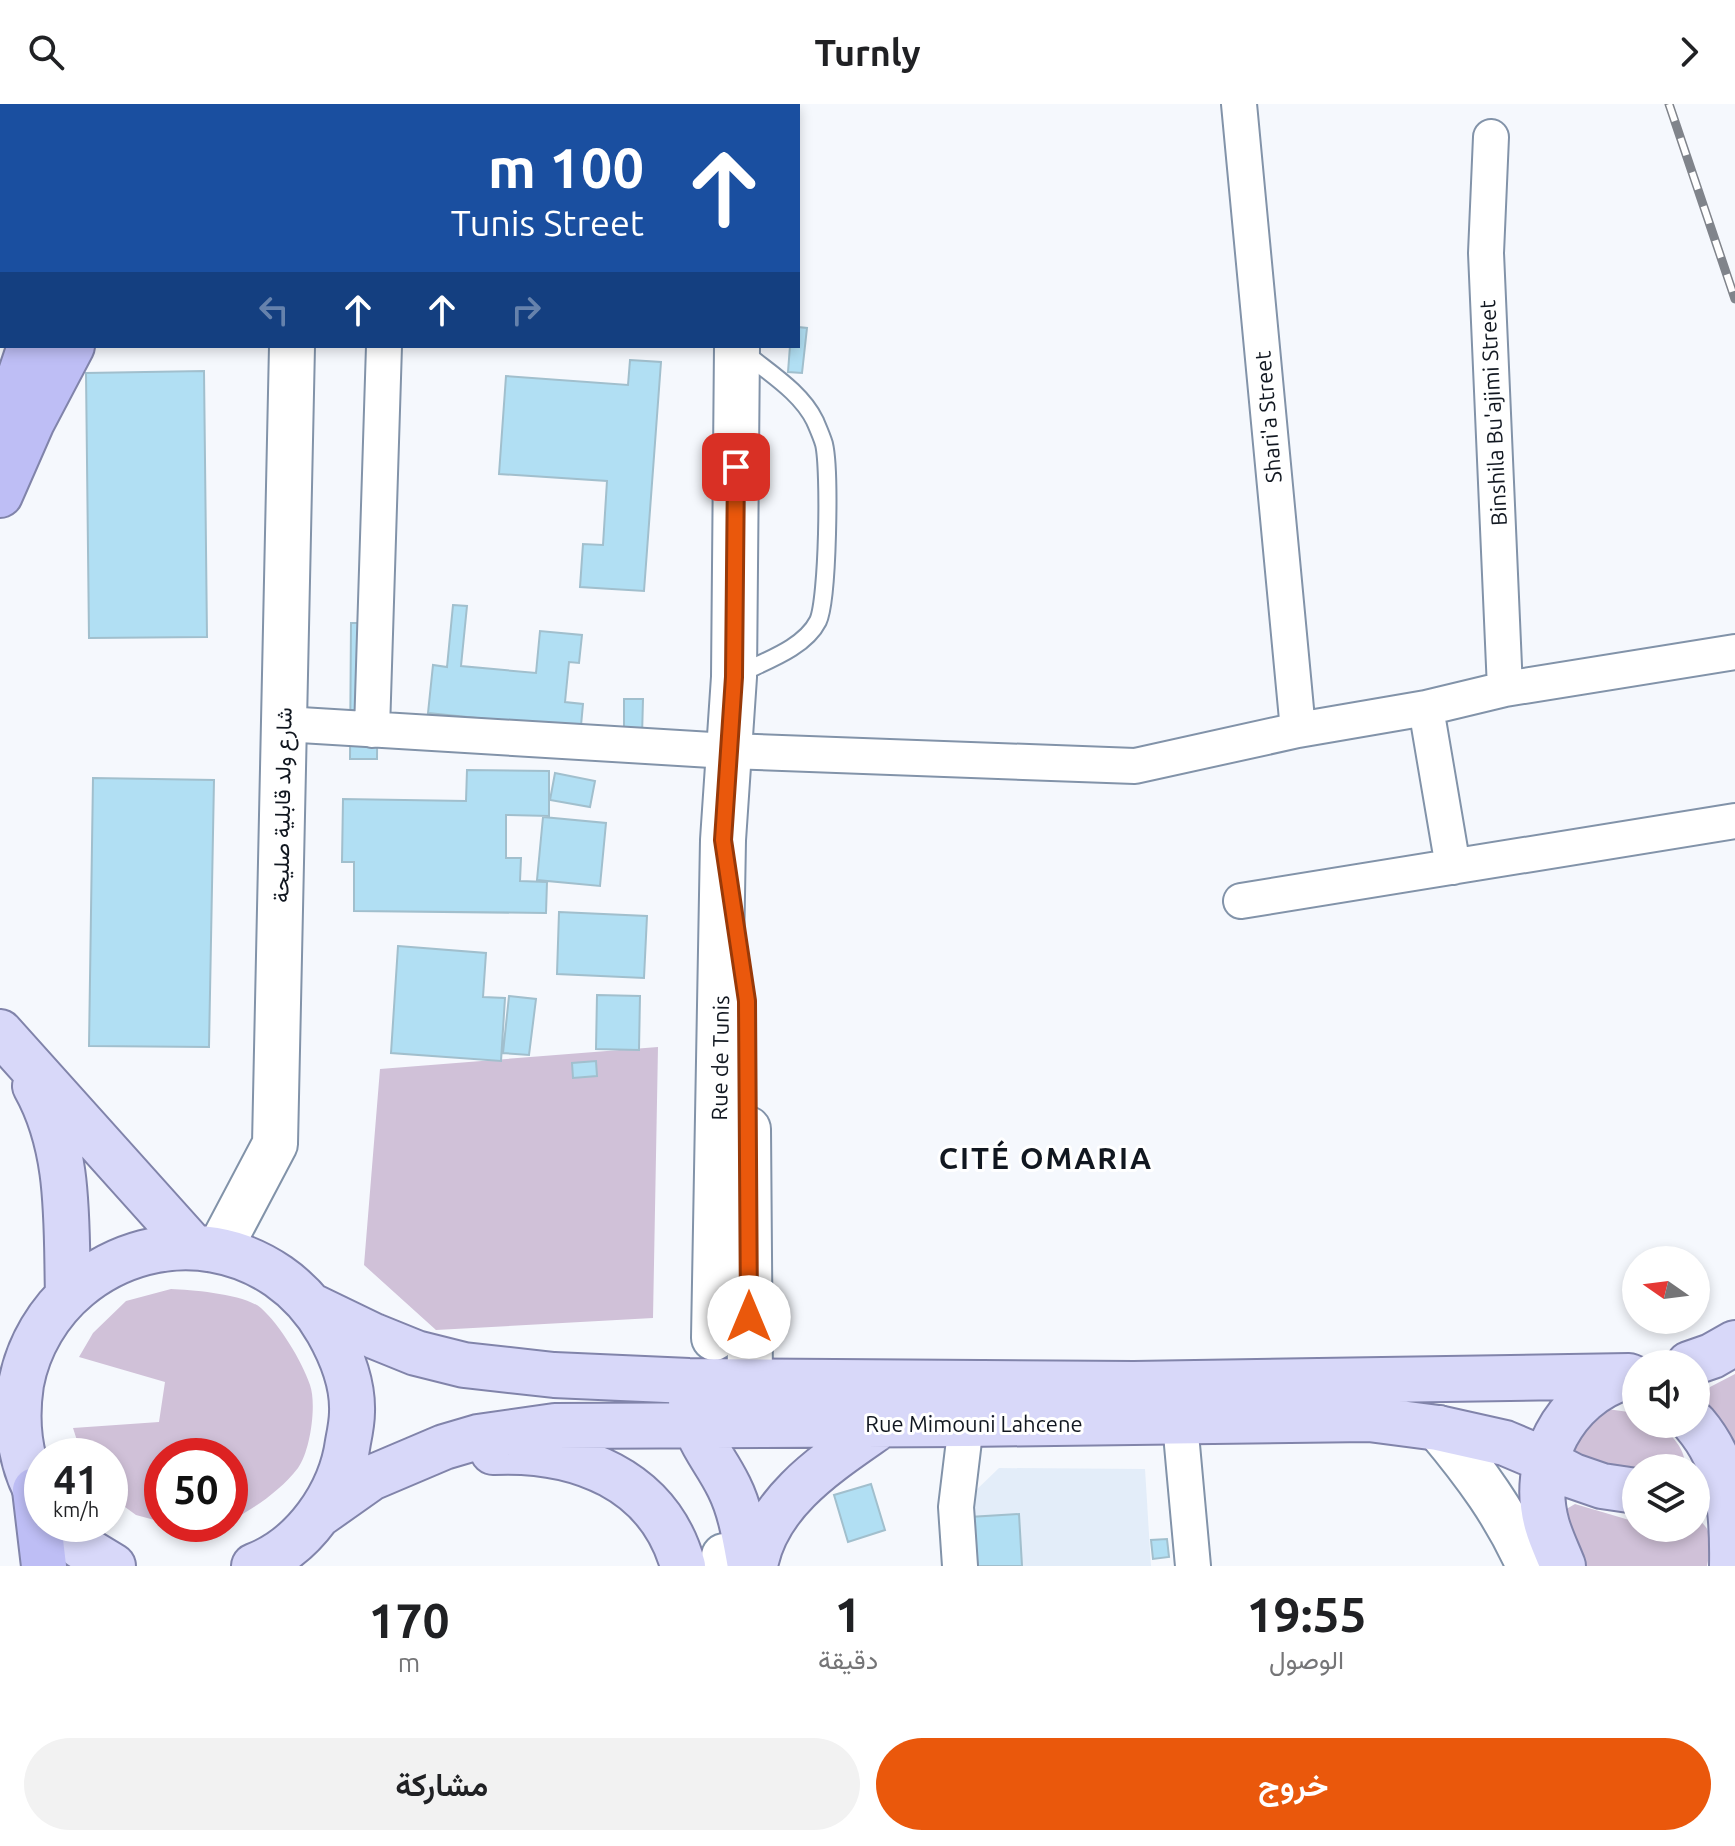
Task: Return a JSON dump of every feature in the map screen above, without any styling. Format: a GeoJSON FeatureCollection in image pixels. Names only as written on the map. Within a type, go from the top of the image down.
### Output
{"type":"FeatureCollection","features":[{"type":"Feature","properties":{"kind":"highway"},"geometry":{"type":"LineString","coordinates":[[0,435],[29,348]]}},
{"type":"Feature","properties":{"kind":"highway"},"geometry":{"type":"LineString","coordinates":[[0,495],[32,422],[71,348]]}},
{"type":"Feature","properties":{"kind":"highway"},"geometry":{"type":"LineString","coordinates":[[40,1542],[44,1566]]}},
{"type":"Feature","properties":{"kind":"main road","name":"شارع ولد قابلية صليحة"},"geometry":{"type":"LineString","coordinates":[[206,1249],[275,1144],[292,348]]}},
{"type":"Feature","properties":{"kind":"main road"},"geometry":{"type":"LineString","coordinates":[[723,840],[734,677],[736,348]]}},
{"type":"Feature","properties":{"kind":"main road","name":"Rue de Tunis"},"geometry":{"type":"LineString","coordinates":[[714,1338],[723,840]]}},
{"type":"Feature","properties":{"kind":"main road","name":"Rue de Tunis"},"geometry":{"type":"LineString","coordinates":[[723,840],[747,1001],[750,1380]]}},
{"type":"Feature","properties":{"kind":"main road"},"geometry":{"type":"LineString","coordinates":[[4,1035],[206,1249]]}},
{"type":"Feature","properties":{"kind":"main road"},"geometry":{"type":"LineString","coordinates":[[4,1035],[40,1095],[57,1140],[64,1184],[62,1302],[36,1338],[24,1370],[18,1404],[19,1438],[24,1456]]}},
{"type":"Feature","properties":{"kind":"main road"},"geometry":{"type":"LineString","coordinates":[[0,1340],[31,1325],[95,1273],[125,1258],[159,1249],[206,1249],[255,1262],[287,1281],[314,1307],[342,1355],[353,1410],[345,1465],[311,1536]]}},
{"type":"Feature","properties":{"kind":"main road","name":"Rue Mimouni Lahcene"},"geometry":{"type":"LineString","coordinates":[[314,1307],[416,1353],[464,1365],[528,1373],[689,1381],[1134,1384],[1622,1377]]}},
{"type":"Feature","properties":{"kind":"main road"},"geometry":{"type":"LineString","coordinates":[[1710,1357],[1735,1343]]}},
{"type":"Feature","properties":{"kind":"main road"},"geometry":{"type":"LineString","coordinates":[[693,1424],[741,1395],[750,1380]]}},
{"type":"Feature","properties":{"kind":"main road"},"geometry":{"type":"LineString","coordinates":[[1563,1566],[1544,1510],[1545,1461],[1567,1418],[1585,1398],[1607,1383],[1622,1380]]}},
{"type":"Feature","properties":{"kind":"main road"},"geometry":{"type":"LineString","coordinates":[[689,1381],[693,1424],[729,1487],[745,1534],[727,1564]]}},
{"type":"Feature","properties":{"kind":"main road","name":"Rue Mimouni Lahcene"},"geometry":{"type":"LineString","coordinates":[[254,1566],[311,1536],[371,1478],[478,1437],[555,1426],[1369,1419],[1438,1428],[1505,1443],[1573,1476],[1622,1489]]}},
{"type":"Feature","properties":{"kind":"main road"},"geometry":{"type":"LineString","coordinates":[[411,1461],[498,1452],[552,1457],[606,1471],[649,1502],[678,1548],[727,1564],[758,1553],[775,1518],[795,1491],[821,1468],[883,1424]]}},
{"type":"Feature","properties":{"kind":"main road"},"geometry":{"type":"LineString","coordinates":[[1438,1428],[1484,1484],[1510,1525],[1529,1566]]}},
{"type":"Feature","properties":{"kind":"main road"},"geometry":{"type":"LineString","coordinates":[[1704,1438],[1714,1452],[1719,1477],[1731,1507],[1732,1566]]}},
{"type":"Feature","properties":{"kind":"main road"},"geometry":{"type":"LineString","coordinates":[[77,1542],[111,1566]]}},
{"type":"Feature","properties":{"kind":"street","name":"Shari'a Street"},"geometry":{"type":"LineString","coordinates":[[1239,104],[1298,730]]}},
{"type":"Feature","properties":{"kind":"street","name":"Binshila Bu'ajimi Street"},"geometry":{"type":"LineString","coordinates":[[1491,137],[1486,253],[1505,689]]}},
{"type":"Feature","properties":{"kind":"street"},"geometry":{"type":"LineString","coordinates":[[372,730],[384,348]]}},
{"type":"Feature","properties":{"kind":"street"},"geometry":{"type":"LineString","coordinates":[[284,724],[728,751],[1135,766],[1298,730],[1426,708],[1505,689],[1735,652]]}},
{"type":"Feature","properties":{"kind":"street"},"geometry":{"type":"LineString","coordinates":[[1426,708],[1453,867]]}},
{"type":"Feature","properties":{"kind":"street"},"geometry":{"type":"LineString","coordinates":[[1241,901],[1735,821]]}},
{"type":"Feature","properties":{"kind":"street"},"geometry":{"type":"LineString","coordinates":[[1180,1423],[1193,1566]]}},
{"type":"Feature","properties":{"kind":"street"},"geometry":{"type":"LineString","coordinates":[[960,1566],[956,1507],[966,1424]]}},
{"type":"Feature","properties":{"kind":"lane"},"geometry":{"type":"LineString","coordinates":[[734,677],[800,642],[817,623],[825,597],[827,469],[824,444],[814,419],[798,397],[738,348]]}},
{"type":"Feature","properties":{"kind":"shaded area"},"geometry":{"type":"Polygon","coordinates":[[[658,1047],[653,1318],[436,1330],[364,1265],[380,1069],[658,1047]]]}},
{"type":"Feature","properties":{"kind":"shaded area"},"geometry":{"type":"Polygon","coordinates":[[[171,1289],[243,1299],[261,1308],[290,1344],[302,1365],[312,1394],[311,1428],[306,1451],[298,1468],[283,1484],[249,1510],[248,1438],[144,1438],[144,1517],[128,1509],[128,1438],[76,1438],[73,1428],[159,1422],[165,1382],[79,1357],[93,1333],[126,1301],[171,1289]]]}},
{"type":"Feature","properties":{"kind":"shaded area"},"geometry":{"type":"Polygon","coordinates":[[[1735,1374],[1735,1442],[1716,1432],[1710,1424],[1710,1387],[1735,1374]]]}},
{"type":"Feature","properties":{"kind":"shaded area"},"geometry":{"type":"Polygon","coordinates":[[[1607,1409],[1622,1411],[1622,1438],[1673,1438],[1683,1454],[1622,1454],[1622,1477],[1569,1452],[1577,1426],[1607,1409]]]}},
{"type":"Feature","properties":{"kind":"shaded area"},"geometry":{"type":"Polygon","coordinates":[[[999,1468],[1145,1469],[1151,1566],[977,1566],[970,1496],[999,1468]]]}},
{"type":"Feature","properties":{"kind":"shaded area"},"geometry":{"type":"Polygon","coordinates":[[[1575,1504],[1622,1518],[1622,1542],[1710,1542],[1707,1566],[1565,1566],[1563,1511],[1575,1504]]]}},
{"type":"Feature","properties":{"kind":"building"},"geometry":{"type":"Polygon","coordinates":[[[800,327],[807,328],[802,373],[788,372],[790,348],[800,348],[800,327]]]}},
{"type":"Feature","properties":{"kind":"building"},"geometry":{"type":"Polygon","coordinates":[[[630,360],[661,362],[644,591],[580,587],[583,544],[603,545],[607,481],[499,474],[506,376],[628,385],[630,360]]]}},
{"type":"Feature","properties":{"kind":"building"},"geometry":{"type":"Polygon","coordinates":[[[204,371],[207,637],[89,638],[86,373],[204,371]]]}},
{"type":"Feature","properties":{"kind":"building"},"geometry":{"type":"Polygon","coordinates":[[[453,605],[467,606],[461,666],[536,673],[540,631],[582,635],[579,663],[569,662],[565,702],[583,704],[579,747],[485,738],[486,719],[428,713],[433,665],[447,667],[453,605]]]}},
{"type":"Feature","properties":{"kind":"building"},"geometry":{"type":"Polygon","coordinates":[[[351,623],[378,623],[377,759],[350,759],[351,623]]]}},
{"type":"Feature","properties":{"kind":"building"},"geometry":{"type":"Polygon","coordinates":[[[624,699],[643,699],[642,737],[624,737],[624,699]]]}},
{"type":"Feature","properties":{"kind":"building"},"geometry":{"type":"Polygon","coordinates":[[[467,770],[549,771],[549,816],[506,815],[506,858],[521,858],[520,881],[547,882],[546,913],[354,911],[354,862],[342,862],[343,799],[466,801],[467,770]]]}},
{"type":"Feature","properties":{"kind":"building"},"geometry":{"type":"Polygon","coordinates":[[[555,773],[595,781],[590,807],[550,800],[555,773]]]}},
{"type":"Feature","properties":{"kind":"building"},"geometry":{"type":"Polygon","coordinates":[[[93,778],[214,780],[209,1047],[89,1046],[93,778]]]}},
{"type":"Feature","properties":{"kind":"building"},"geometry":{"type":"Polygon","coordinates":[[[543,817],[606,823],[600,886],[537,880],[543,817]]]}},
{"type":"Feature","properties":{"kind":"building"},"geometry":{"type":"Polygon","coordinates":[[[559,912],[647,916],[644,978],[557,974],[559,912]]]}},
{"type":"Feature","properties":{"kind":"building"},"geometry":{"type":"Polygon","coordinates":[[[398,946],[486,953],[483,997],[505,998],[501,1061],[391,1053],[398,946]]]}},
{"type":"Feature","properties":{"kind":"building"},"geometry":{"type":"Polygon","coordinates":[[[597,995],[640,996],[639,1050],[596,1049],[597,995]]]}},
{"type":"Feature","properties":{"kind":"building"},"geometry":{"type":"Polygon","coordinates":[[[509,996],[536,999],[529,1055],[503,1053],[509,996]]]}},
{"type":"Feature","properties":{"kind":"building"},"geometry":{"type":"Polygon","coordinates":[[[596,1061],[597,1076],[573,1078],[572,1063],[596,1061]]]}},
{"type":"Feature","properties":{"kind":"building"},"geometry":{"type":"Polygon","coordinates":[[[871,1484],[885,1530],[848,1542],[834,1495],[871,1484]]]}},
{"type":"Feature","properties":{"kind":"building"},"geometry":{"type":"Polygon","coordinates":[[[1019,1514],[1022,1566],[956,1566],[953,1518],[1019,1514]]]}},
{"type":"Feature","properties":{"kind":"building"},"geometry":{"type":"Polygon","coordinates":[[[1167,1539],[1169,1557],[1153,1559],[1151,1540],[1167,1539]]]}},
{"type":"Feature","properties":{"kind":"railway"},"geometry":{"type":"LineString","coordinates":[[1669,104],[1735,299]]}},
{"type":"Feature","properties":{"kind":"district","name":"CITÉ OMARIA"},"geometry":{"type":"Point","coordinates":[1046,1159]}},
{"type":"Feature","properties":{"kind":"route"},"geometry":{"type":"LineString","coordinates":[[736,467],[734,677],[723,840],[747,1001],[749,1317]]}}]}
